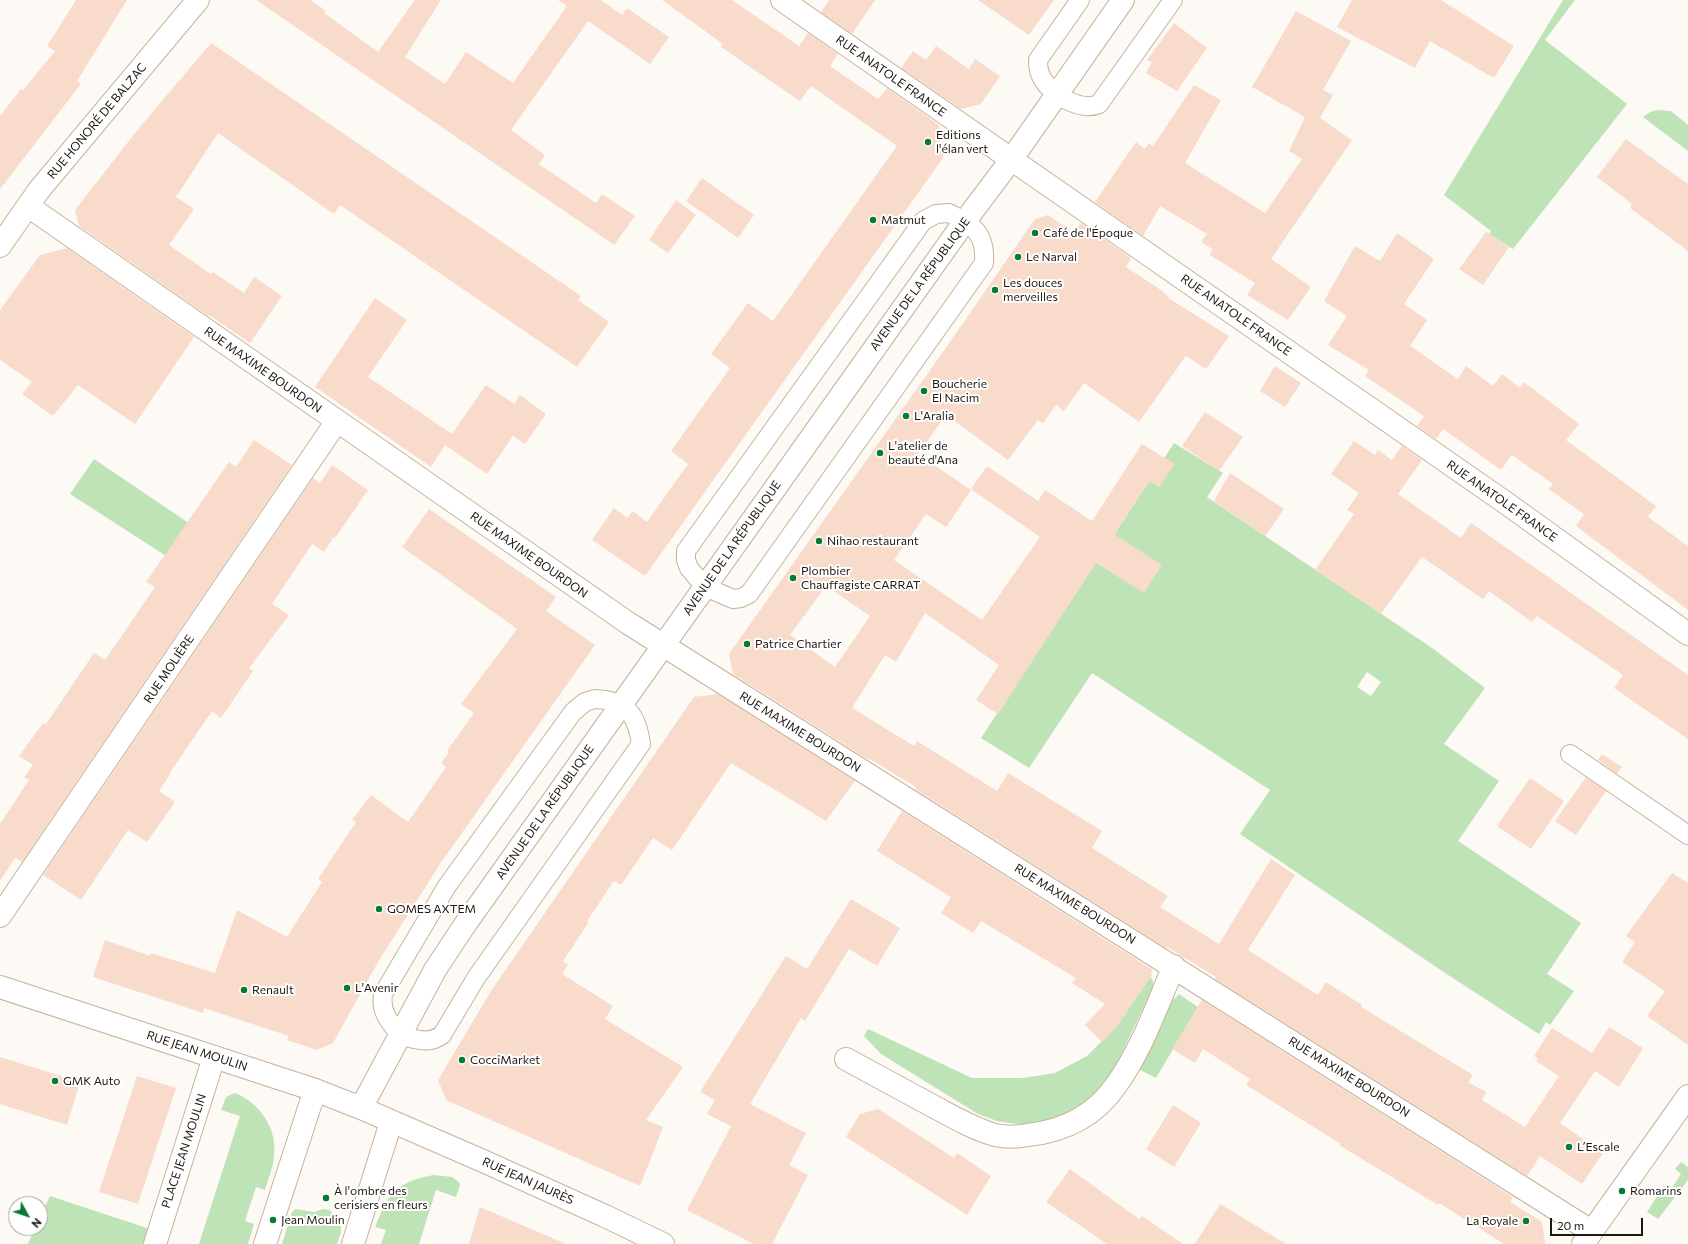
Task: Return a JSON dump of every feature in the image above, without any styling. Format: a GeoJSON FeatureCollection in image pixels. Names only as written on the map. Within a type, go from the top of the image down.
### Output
{"type":"FeatureCollection","features":[{"type":"Feature","properties":{"kind":"street","name":"RUE HONORÉ DE BALZAC"},"geometry":{"type":"LineString","coordinates":[[0,246],[28,206],[198,0]]}},
{"type":"Feature","properties":{"kind":"street","name":"AVENUE DE LA RÉPUBLIQUE"},"geometry":{"type":"LineString","coordinates":[[361,1108],[401,1036],[435,970],[464,926],[965,221],[1011,160],[1123,0]]}},
{"type":"Feature","properties":{"kind":"street","name":"RUE ANATOLE FRANCE"},"geometry":{"type":"LineString","coordinates":[[793,3],[1011,160],[1499,498],[1688,634]]}},
{"type":"Feature","properties":{"kind":"street","name":"RUE MAXIME BOURDON"},"geometry":{"type":"LineString","coordinates":[[28,206],[605,608],[663,646],[1174,966],[1587,1237]]}},
{"type":"Feature","properties":{"kind":"street","name":"RUE MOLIÈRE"},"geometry":{"type":"LineString","coordinates":[[0,916],[337,421]]}},
{"type":"Feature","properties":{"kind":"street"},"geometry":{"type":"LineString","coordinates":[[846,1059],[969,1126],[996,1135],[1019,1136],[1056,1130],[1072,1124],[1090,1114],[1105,1100],[1117,1084],[1131,1061],[1174,966]]}},
{"type":"Feature","properties":{"kind":"street","name":"RUE JEAN MOULIN"},"geometry":{"type":"LineString","coordinates":[[0,986],[315,1090],[361,1108],[391,1122]]}},
{"type":"Feature","properties":{"kind":"street","name":"PLACE JEAN MOULIN"},"geometry":{"type":"LineString","coordinates":[[154,1244],[214,1057]]}},
{"type":"Feature","properties":{"kind":"street"},"geometry":{"type":"LineString","coordinates":[[265,1244],[315,1090]]}},
{"type":"Feature","properties":{"kind":"street"},"geometry":{"type":"LineString","coordinates":[[1587,1237],[1622,1191],[1688,1096]]}},
{"type":"Feature","properties":{"kind":"street"},"geometry":{"type":"LineString","coordinates":[[354,1244],[391,1122]]}},
{"type":"Feature","properties":{"kind":"street","name":"RUE JEAN JAURÈS"},"geometry":{"type":"LineString","coordinates":[[391,1122],[605,1216],[663,1244]]}},
{"type":"Feature","properties":{"kind":"lane"},"geometry":{"type":"LineString","coordinates":[[1080,0],[1038,60],[1042,78],[1056,95],[1084,107],[1093,107],[1099,104],[1173,0]]}},
{"type":"Feature","properties":{"kind":"lane"},"geometry":{"type":"LineString","coordinates":[[949,213],[965,221],[978,232],[983,241],[985,250],[984,263],[749,594],[741,598],[733,599],[705,587],[689,568],[686,560],[686,551],[923,220],[936,214],[949,213]]}},
{"type":"Feature","properties":{"kind":"lane"},"geometry":{"type":"LineString","coordinates":[[595,699],[608,699],[622,704],[633,717],[638,729],[641,744],[476,978],[442,1035],[435,1040],[427,1042],[401,1036],[387,1018],[381,1005],[383,994],[446,886],[574,712],[585,702],[595,699]]}},
{"type":"Feature","properties":{"kind":"lane"},"geometry":{"type":"LineString","coordinates":[[1570,754],[1688,835]]}},
{"type":"Feature","properties":{"kind":"green space"},"geometry":{"type":"Polygon","coordinates":[[[1563,0],[1575,0],[1545,40],[1627,104],[1513,249],[1489,234],[1491,231],[1444,195],[1563,0]]]}},
{"type":"Feature","properties":{"kind":"green space"},"geometry":{"type":"Polygon","coordinates":[[[1657,110],[1671,111],[1688,125],[1688,151],[1643,117],[1650,112],[1657,110]]]}},
{"type":"Feature","properties":{"kind":"green space"},"geometry":{"type":"Polygon","coordinates":[[[1174,443],[1223,473],[1207,497],[1432,648],[1485,688],[1444,744],[1499,781],[1458,841],[1581,923],[1547,974],[1574,991],[1550,1025],[1546,1022],[1539,1034],[1439,969],[1240,834],[1270,790],[1092,673],[1029,768],[981,738],[1174,443]],[[1367,672],[1357,687],[1371,696],[1381,682],[1367,672]]]}},
{"type":"Feature","properties":{"kind":"green space"},"geometry":{"type":"Polygon","coordinates":[[[94,459],[227,549],[205,581],[70,494],[94,459]]]}},
{"type":"Feature","properties":{"kind":"green space"},"geometry":{"type":"Polygon","coordinates":[[[1150,975],[1153,981],[1153,987],[1113,1072],[1099,1092],[1082,1108],[1060,1119],[1039,1124],[1016,1124],[997,1121],[978,1114],[881,1054],[864,1036],[868,1029],[972,1078],[1023,1078],[1055,1073],[1087,1056],[1118,1025],[1150,975]]]}},
{"type":"Feature","properties":{"kind":"green space"},"geometry":{"type":"Polygon","coordinates":[[[1179,994],[1198,1007],[1156,1078],[1140,1070],[1172,1001],[1179,994]]]}},
{"type":"Feature","properties":{"kind":"green space"},"geometry":{"type":"Polygon","coordinates":[[[235,1093],[252,1103],[265,1118],[270,1127],[274,1147],[273,1165],[265,1190],[256,1187],[245,1221],[254,1224],[248,1244],[199,1244],[240,1116],[221,1110],[226,1097],[235,1093]]]}},
{"type":"Feature","properties":{"kind":"green space"},"geometry":{"type":"Polygon","coordinates":[[[1681,1162],[1688,1167],[1688,1180],[1658,1219],[1647,1212],[1664,1186],[1671,1189],[1681,1174],[1675,1169],[1681,1162]]]}},
{"type":"Feature","properties":{"kind":"green space"},"geometry":{"type":"Polygon","coordinates":[[[434,1175],[452,1177],[459,1182],[460,1185],[456,1197],[436,1190],[419,1244],[381,1244],[386,1230],[375,1227],[390,1197],[402,1186],[411,1181],[434,1175]]]}},
{"type":"Feature","properties":{"kind":"green space"},"geometry":{"type":"Polygon","coordinates":[[[50,1196],[150,1229],[146,1244],[28,1244],[32,1236],[48,1236],[48,1200],[50,1196]]]}},
{"type":"Feature","properties":{"kind":"green space"},"geometry":{"type":"Polygon","coordinates":[[[296,1209],[314,1212],[323,1209],[330,1210],[335,1217],[341,1220],[341,1232],[337,1244],[282,1244],[292,1212],[296,1209]]]}},
{"type":"Feature","properties":{"kind":"building"},"geometry":{"type":"Polygon","coordinates":[[[76,0],[127,0],[77,81],[81,84],[0,189],[0,116],[21,89],[23,90],[55,51],[47,46],[76,0]]]}},
{"type":"Feature","properties":{"kind":"building"},"geometry":{"type":"Polygon","coordinates":[[[256,0],[311,0],[326,11],[324,13],[378,52],[415,0],[441,0],[405,57],[445,84],[466,52],[513,83],[567,6],[558,0],[603,0],[602,1],[622,15],[627,8],[669,37],[650,64],[588,21],[511,130],[545,155],[539,164],[596,203],[602,194],[635,216],[614,245],[256,0]]]}},
{"type":"Feature","properties":{"kind":"building"},"geometry":{"type":"Polygon","coordinates":[[[662,0],[732,0],[799,46],[808,33],[838,54],[830,66],[878,99],[887,88],[939,125],[943,158],[645,576],[592,540],[614,508],[627,518],[633,511],[647,522],[688,464],[671,451],[730,368],[711,354],[748,303],[773,321],[897,146],[811,86],[800,101],[721,47],[723,44],[662,0]]]}},
{"type":"Feature","properties":{"kind":"building"},"geometry":{"type":"Polygon","coordinates":[[[829,0],[875,0],[852,34],[821,12],[829,0]]]}},
{"type":"Feature","properties":{"kind":"building"},"geometry":{"type":"Polygon","coordinates":[[[978,0],[1054,0],[1029,35],[978,0]]]}},
{"type":"Feature","properties":{"kind":"building"},"geometry":{"type":"Polygon","coordinates":[[[1352,0],[1441,0],[1514,46],[1494,78],[1430,41],[1415,68],[1337,27],[1352,0]]]}},
{"type":"Feature","properties":{"kind":"building"},"geometry":{"type":"Polygon","coordinates":[[[1296,11],[1351,41],[1323,90],[1333,95],[1320,118],[1352,140],[1271,259],[1311,287],[1288,320],[1247,295],[1255,283],[1210,255],[1212,249],[1201,242],[1207,234],[1160,206],[1143,236],[1095,202],[1136,142],[1145,149],[1149,143],[1153,146],[1194,85],[1221,100],[1185,163],[1265,213],[1302,159],[1289,151],[1305,117],[1252,87],[1296,11]]]}},
{"type":"Feature","properties":{"kind":"building"},"geometry":{"type":"Polygon","coordinates":[[[1174,23],[1207,48],[1177,91],[1146,73],[1152,62],[1147,60],[1174,23]]]}},
{"type":"Feature","properties":{"kind":"building"},"geometry":{"type":"Polygon","coordinates":[[[211,43],[581,296],[578,300],[609,322],[577,367],[340,205],[334,214],[218,133],[176,197],[194,209],[169,245],[211,274],[213,272],[244,293],[254,277],[282,296],[250,343],[209,315],[208,316],[79,226],[75,210],[135,133],[211,43]]]}},
{"type":"Feature","properties":{"kind":"building"},"geometry":{"type":"Polygon","coordinates":[[[936,46],[969,69],[975,59],[1000,76],[981,104],[961,109],[901,68],[913,51],[926,60],[936,46]]]}},
{"type":"Feature","properties":{"kind":"building"},"geometry":{"type":"Polygon","coordinates":[[[1626,139],[1688,184],[1688,251],[1630,208],[1632,204],[1597,177],[1626,139]]]}},
{"type":"Feature","properties":{"kind":"building"},"geometry":{"type":"Polygon","coordinates":[[[702,178],[754,215],[738,238],[686,201],[702,178]]]}},
{"type":"Feature","properties":{"kind":"building"},"geometry":{"type":"Polygon","coordinates":[[[676,200],[696,215],[668,253],[649,240],[676,200]]]}},
{"type":"Feature","properties":{"kind":"building"},"geometry":{"type":"Polygon","coordinates":[[[1048,215],[1074,233],[1081,223],[1131,258],[1126,267],[1158,288],[1169,297],[1168,298],[1229,336],[1206,369],[1186,356],[1139,422],[1084,383],[1064,411],[1056,405],[1043,423],[1038,420],[1008,460],[946,415],[918,454],[971,490],[946,527],[926,514],[894,560],[982,620],[1040,537],[971,489],[987,466],[1038,501],[1045,490],[1092,521],[1142,444],[1175,464],[1159,487],[1149,481],[1114,534],[1162,565],[1144,593],[1096,563],[998,714],[976,700],[999,665],[925,613],[896,662],[885,655],[852,708],[914,746],[917,741],[997,791],[1008,773],[1102,831],[1092,848],[1168,896],[1160,907],[1219,944],[1271,859],[1295,875],[1248,950],[1318,995],[1326,982],[1362,1005],[1361,1007],[1473,1075],[1468,1082],[1486,1092],[1482,1100],[1525,1127],[1559,1076],[1536,1061],[1538,1059],[1534,1056],[1552,1028],[1592,1053],[1609,1027],[1643,1048],[1619,1087],[1595,1071],[1560,1123],[1603,1153],[1582,1184],[1540,1156],[1527,1176],[1215,979],[1216,977],[1167,947],[1166,948],[915,789],[916,787],[870,759],[869,760],[733,674],[729,654],[943,352],[1035,219],[1048,215]],[[826,586],[790,635],[835,667],[870,616],[826,586]]]}},
{"type":"Feature","properties":{"kind":"building"},"geometry":{"type":"Polygon","coordinates":[[[1486,232],[1509,247],[1483,285],[1459,269],[1486,232]]]}},
{"type":"Feature","properties":{"kind":"building"},"geometry":{"type":"Polygon","coordinates":[[[1397,233],[1434,259],[1404,304],[1427,320],[1410,346],[1458,379],[1466,366],[1493,386],[1502,374],[1520,388],[1524,382],[1579,424],[1566,440],[1656,506],[1648,517],[1688,546],[1688,610],[1576,526],[1584,514],[1549,489],[1553,484],[1512,455],[1501,470],[1443,429],[1436,439],[1417,426],[1424,416],[1365,376],[1369,370],[1328,345],[1347,316],[1324,301],[1355,246],[1380,261],[1397,233]]]}},
{"type":"Feature","properties":{"kind":"building"},"geometry":{"type":"Polygon","coordinates":[[[67,248],[194,337],[135,424],[78,385],[53,416],[22,394],[32,382],[0,360],[0,310],[40,255],[67,248]]]}},
{"type":"Feature","properties":{"kind":"building"},"geometry":{"type":"Polygon","coordinates":[[[375,298],[407,320],[368,377],[452,434],[486,385],[514,404],[520,395],[546,414],[525,444],[513,436],[487,474],[445,445],[431,467],[315,387],[375,298]]]}},
{"type":"Feature","properties":{"kind":"building"},"geometry":{"type":"Polygon","coordinates":[[[1275,366],[1301,383],[1285,407],[1260,391],[1275,366]]]}},
{"type":"Feature","properties":{"kind":"building"},"geometry":{"type":"Polygon","coordinates":[[[1205,412],[1243,437],[1219,471],[1182,446],[1205,412]]]}},
{"type":"Feature","properties":{"kind":"building"},"geometry":{"type":"Polygon","coordinates":[[[254,440],[292,465],[22,862],[15,858],[0,881],[0,824],[29,780],[24,777],[33,765],[19,756],[43,723],[46,724],[94,653],[105,660],[155,587],[146,582],[229,462],[236,467],[254,440]]]}},
{"type":"Feature","properties":{"kind":"building"},"geometry":{"type":"Polygon","coordinates":[[[1354,441],[1375,455],[1378,450],[1392,460],[1402,446],[1422,460],[1398,494],[1461,538],[1471,523],[1688,675],[1688,739],[1614,688],[1623,675],[1537,616],[1532,622],[1489,591],[1483,599],[1422,557],[1381,614],[1315,570],[1354,514],[1347,510],[1359,493],[1331,474],[1354,441]]]}},
{"type":"Feature","properties":{"kind":"building"},"geometry":{"type":"Polygon","coordinates":[[[332,465],[368,490],[324,552],[312,544],[272,604],[289,615],[249,668],[253,671],[221,718],[212,711],[169,774],[170,775],[159,791],[175,802],[147,842],[128,830],[81,900],[43,875],[313,478],[320,483],[332,465]]]}},
{"type":"Feature","properties":{"kind":"building"},"geometry":{"type":"Polygon","coordinates":[[[1230,473],[1284,509],[1265,536],[1214,501],[1230,473]]]}},
{"type":"Feature","properties":{"kind":"building"},"geometry":{"type":"Polygon","coordinates":[[[429,509],[556,597],[546,611],[595,645],[442,861],[378,962],[333,1043],[317,1050],[287,1040],[289,1036],[204,1008],[203,1013],[93,977],[105,940],[150,956],[151,953],[215,973],[237,910],[287,937],[322,882],[318,879],[356,822],[352,820],[371,795],[408,822],[446,767],[441,763],[449,753],[447,751],[474,713],[461,704],[517,629],[402,547],[429,509]]]}},
{"type":"Feature","properties":{"kind":"building"},"geometry":{"type":"Polygon","coordinates":[[[718,694],[855,781],[826,821],[731,763],[672,850],[653,838],[621,885],[614,881],[587,921],[589,922],[563,961],[568,965],[562,974],[613,1006],[605,1019],[683,1067],[646,1120],[663,1127],[640,1186],[446,1100],[438,1080],[491,991],[694,697],[718,694]]]}},
{"type":"Feature","properties":{"kind":"building"},"geometry":{"type":"Polygon","coordinates":[[[1602,754],[1622,767],[1617,774],[1598,760],[1602,754]]]}},
{"type":"Feature","properties":{"kind":"building"},"geometry":{"type":"Polygon","coordinates":[[[1586,777],[1606,791],[1576,835],[1555,821],[1586,777]]]}},
{"type":"Feature","properties":{"kind":"building"},"geometry":{"type":"Polygon","coordinates":[[[1530,778],[1564,801],[1531,849],[1497,826],[1530,778]]]}},
{"type":"Feature","properties":{"kind":"building"},"geometry":{"type":"Polygon","coordinates":[[[902,811],[1153,970],[1152,975],[1118,1025],[1102,1042],[1085,1025],[1105,1004],[1072,983],[1076,978],[981,921],[973,933],[941,913],[951,897],[877,851],[902,811]]]}},
{"type":"Feature","properties":{"kind":"building"},"geometry":{"type":"Polygon","coordinates":[[[1672,873],[1688,883],[1688,1045],[1647,1016],[1665,991],[1622,962],[1635,942],[1626,936],[1672,873]]]}},
{"type":"Feature","properties":{"kind":"building"},"geometry":{"type":"Polygon","coordinates":[[[851,899],[900,928],[877,966],[849,949],[805,1021],[801,1018],[750,1104],[806,1133],[789,1165],[808,1175],[772,1244],[754,1244],[687,1210],[731,1126],[707,1114],[715,1100],[700,1092],[786,956],[807,969],[851,899]]]}},
{"type":"Feature","properties":{"kind":"building"},"geometry":{"type":"Polygon","coordinates":[[[1202,1000],[1513,1197],[1510,1202],[1542,1222],[1545,1244],[1504,1244],[1439,1203],[1438,1205],[1339,1145],[1341,1144],[1246,1085],[1250,1079],[1203,1049],[1195,1063],[1172,1049],[1202,1000]]]}},
{"type":"Feature","properties":{"kind":"building"},"geometry":{"type":"Polygon","coordinates":[[[0,1057],[80,1082],[67,1125],[0,1104],[0,1057]]]}},
{"type":"Feature","properties":{"kind":"building"},"geometry":{"type":"Polygon","coordinates":[[[137,1076],[176,1088],[138,1204],[99,1192],[137,1076]]]}},
{"type":"Feature","properties":{"kind":"building"},"geometry":{"type":"Polygon","coordinates":[[[1173,1105],[1201,1123],[1174,1167],[1146,1149],[1173,1105]]]}},
{"type":"Feature","properties":{"kind":"building"},"geometry":{"type":"Polygon","coordinates":[[[878,1109],[954,1158],[957,1153],[991,1176],[967,1215],[846,1137],[860,1114],[878,1109]]]}},
{"type":"Feature","properties":{"kind":"building"},"geometry":{"type":"Polygon","coordinates":[[[1070,1169],[1139,1219],[1142,1216],[1183,1244],[1107,1244],[1046,1202],[1070,1169]]]}},
{"type":"Feature","properties":{"kind":"building"},"geometry":{"type":"Polygon","coordinates":[[[1220,1204],[1286,1244],[1195,1244],[1220,1204]]]}},
{"type":"Feature","properties":{"kind":"building"},"geometry":{"type":"Polygon","coordinates":[[[480,1207],[566,1244],[469,1244],[480,1207]]]}},
{"type":"Feature","properties":{"kind":"place","name":"Editions l'élan vert"},"geometry":{"type":"Point","coordinates":[928,142]}},
{"type":"Feature","properties":{"kind":"place","name":"Matmut"},"geometry":{"type":"Point","coordinates":[873,220]}},
{"type":"Feature","properties":{"kind":"place","name":"Café de l'Époque"},"geometry":{"type":"Point","coordinates":[1035,233]}},
{"type":"Feature","properties":{"kind":"place","name":"Le Narval"},"geometry":{"type":"Point","coordinates":[1018,257]}},
{"type":"Feature","properties":{"kind":"place","name":"Les douces merveilles"},"geometry":{"type":"Point","coordinates":[995,290]}},
{"type":"Feature","properties":{"kind":"place","name":"Boucherie El Nacim"},"geometry":{"type":"Point","coordinates":[924,391]}},
{"type":"Feature","properties":{"kind":"place","name":"L'Aralia"},"geometry":{"type":"Point","coordinates":[906,416]}},
{"type":"Feature","properties":{"kind":"place","name":"L'atelier de beauté d'Ana"},"geometry":{"type":"Point","coordinates":[880,453]}},
{"type":"Feature","properties":{"kind":"place","name":"Nihao restaurant"},"geometry":{"type":"Point","coordinates":[819,541]}},
{"type":"Feature","properties":{"kind":"place","name":"Plombier Chauffagiste CARRAT"},"geometry":{"type":"Point","coordinates":[793,578]}},
{"type":"Feature","properties":{"kind":"place","name":"Patrice Chartier"},"geometry":{"type":"Point","coordinates":[747,644]}},
{"type":"Feature","properties":{"kind":"place","name":"GOMES AXTEM"},"geometry":{"type":"Point","coordinates":[379,909]}},
{"type":"Feature","properties":{"kind":"place","name":"L'Avenir"},"geometry":{"type":"Point","coordinates":[347,988]}},
{"type":"Feature","properties":{"kind":"place","name":"Renault"},"geometry":{"type":"Point","coordinates":[244,990]}},
{"type":"Feature","properties":{"kind":"place","name":"CocciMarket"},"geometry":{"type":"Point","coordinates":[462,1060]}},
{"type":"Feature","properties":{"kind":"place","name":"GMK Auto"},"geometry":{"type":"Point","coordinates":[55,1081]}},
{"type":"Feature","properties":{"kind":"place","name":"L’Escale"},"geometry":{"type":"Point","coordinates":[1569,1147]}},
{"type":"Feature","properties":{"kind":"place","name":"Romarins"},"geometry":{"type":"Point","coordinates":[1622,1191]}},
{"type":"Feature","properties":{"kind":"place","name":"À l'ombre des cerisiers en fleurs"},"geometry":{"type":"Point","coordinates":[326,1198]}},
{"type":"Feature","properties":{"kind":"place","name":"Jean Moulin"},"geometry":{"type":"Point","coordinates":[273,1220]}},
{"type":"Feature","properties":{"kind":"place","name":"La Royale"},"geometry":{"type":"Point","coordinates":[1526,1221]}}]}
